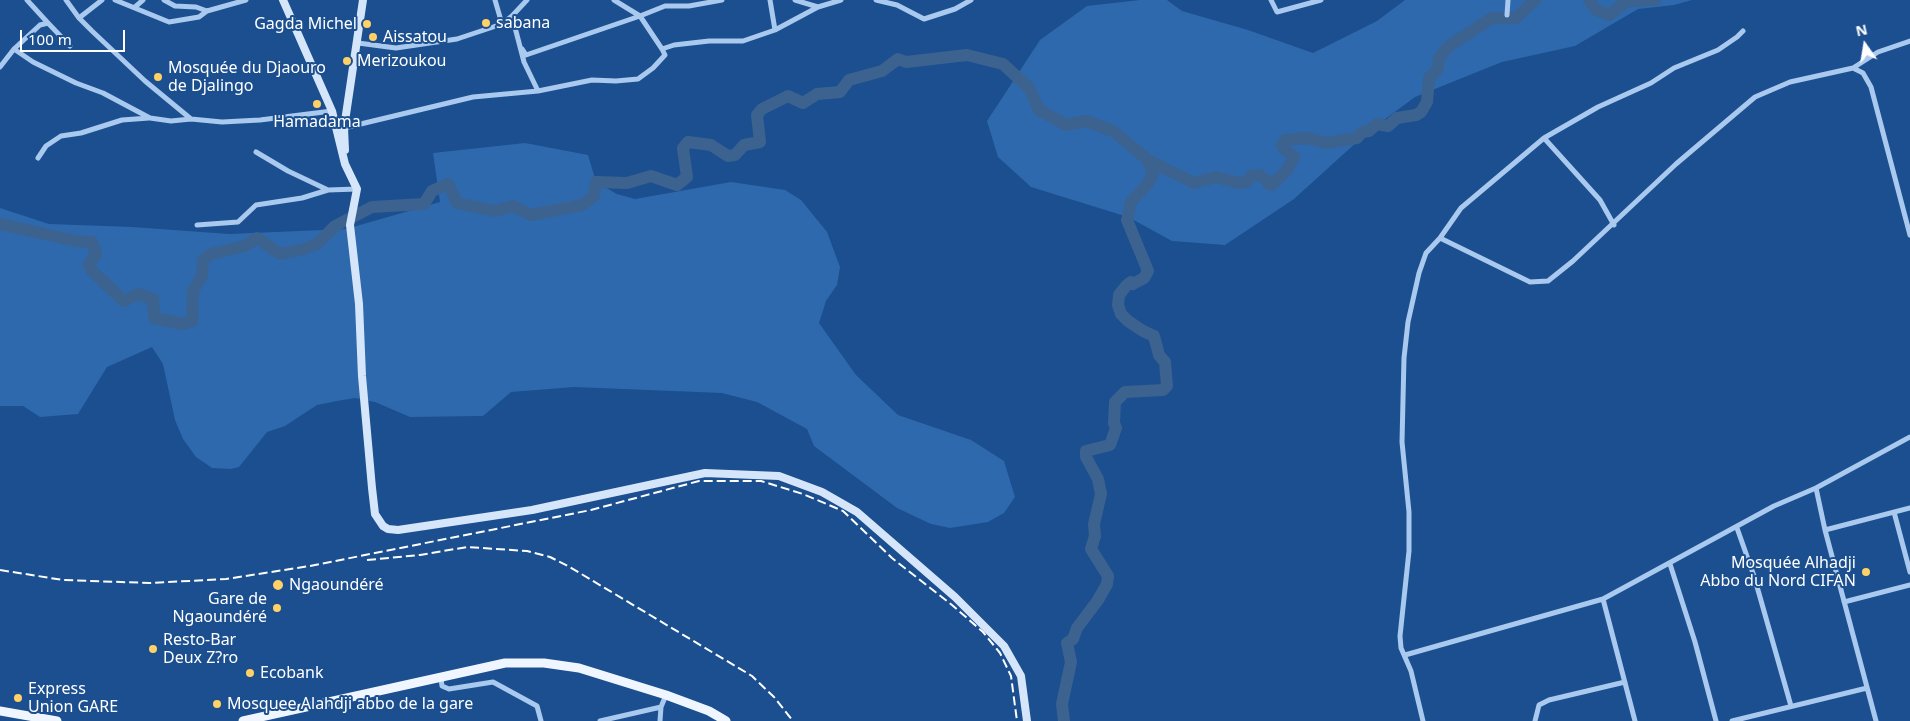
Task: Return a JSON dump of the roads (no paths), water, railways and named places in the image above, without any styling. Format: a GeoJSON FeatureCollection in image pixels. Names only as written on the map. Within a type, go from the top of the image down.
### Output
{"type":"FeatureCollection","features":[{"type":"Feature","properties":{"kind":"main road"},"geometry":{"type":"LineString","coordinates":[[243,721],[505,663],[544,663],[579,668],[666,695],[709,711],[726,721]]}},
{"type":"Feature","properties":{"kind":"main road"},"geometry":{"type":"LineString","coordinates":[[0,711],[28,719],[57,721]]}},
{"type":"Feature","properties":{"kind":"street"},"geometry":{"type":"LineString","coordinates":[[27,0],[70,46]]}},
{"type":"Feature","properties":{"kind":"street"},"geometry":{"type":"LineString","coordinates":[[66,0],[78,18],[146,81],[191,119]]}},
{"type":"Feature","properties":{"kind":"street"},"geometry":{"type":"LineString","coordinates":[[78,18],[102,0]]}},
{"type":"Feature","properties":{"kind":"street"},"geometry":{"type":"LineString","coordinates":[[115,0],[169,22],[199,17],[207,12],[246,0]]}},
{"type":"Feature","properties":{"kind":"street"},"geometry":{"type":"LineString","coordinates":[[135,7],[143,0]]}},
{"type":"Feature","properties":{"kind":"street"},"geometry":{"type":"LineString","coordinates":[[164,0],[175,6],[188,6],[207,12]]}},
{"type":"Feature","properties":{"kind":"street"},"geometry":{"type":"LineString","coordinates":[[184,0],[188,6]]}},
{"type":"Feature","properties":{"kind":"street"},"geometry":{"type":"LineString","coordinates":[[282,0],[332,111],[345,164],[357,189],[350,225],[360,304],[362,376],[375,514],[380,522],[388,529],[398,530],[532,510],[705,473],[779,476],[822,492],[857,512],[955,597],[1004,646],[1021,676],[1027,721]]}},
{"type":"Feature","properties":{"kind":"street"},"geometry":{"type":"LineString","coordinates":[[345,164],[344,128],[363,0]]}},
{"type":"Feature","properties":{"kind":"street"},"geometry":{"type":"LineString","coordinates":[[495,0],[502,24]]}},
{"type":"Feature","properties":{"kind":"street"},"geometry":{"type":"LineString","coordinates":[[358,43],[396,48],[444,42],[502,24],[527,0]]}},
{"type":"Feature","properties":{"kind":"street"},"geometry":{"type":"LineString","coordinates":[[344,128],[473,96],[538,92],[592,80],[616,81],[638,79],[653,68],[664,55],[640,16],[614,0]]}},
{"type":"Feature","properties":{"kind":"street"},"geometry":{"type":"LineString","coordinates":[[522,49],[526,55],[665,6],[689,6],[722,0]]}},
{"type":"Feature","properties":{"kind":"street"},"geometry":{"type":"LineString","coordinates":[[770,0],[774,30]]}},
{"type":"Feature","properties":{"kind":"street"},"geometry":{"type":"LineString","coordinates":[[795,0],[818,7]]}},
{"type":"Feature","properties":{"kind":"street"},"geometry":{"type":"LineString","coordinates":[[662,49],[674,45],[709,41],[743,41],[774,30],[818,7],[841,0]]}},
{"type":"Feature","properties":{"kind":"street"},"geometry":{"type":"LineString","coordinates":[[876,0],[896,2],[924,19],[955,9],[971,0]]}},
{"type":"Feature","properties":{"kind":"street"},"geometry":{"type":"LineString","coordinates":[[1271,0],[1277,12],[1322,0]]}},
{"type":"Feature","properties":{"kind":"street"},"geometry":{"type":"LineString","coordinates":[[1507,15],[1508,0]]}},
{"type":"Feature","properties":{"kind":"street"},"geometry":{"type":"LineString","coordinates":[[512,16],[524,62],[538,92]]}},
{"type":"Feature","properties":{"kind":"street"},"geometry":{"type":"LineString","coordinates":[[0,67],[14,49],[36,29],[48,23]]}},
{"type":"Feature","properties":{"kind":"street"},"geometry":{"type":"LineString","coordinates":[[1423,721],[1405,655],[1401,648],[1400,636],[1409,551],[1409,512],[1402,442],[1404,358],[1408,322],[1426,253],[1440,238],[1461,208],[1544,138],[1598,107],[1651,83],[1674,68],[1718,50],[1737,37],[1743,30]]}},
{"type":"Feature","properties":{"kind":"street"},"geometry":{"type":"LineString","coordinates":[[1440,238],[1530,282],[1542,282],[1573,261],[1614,225],[1676,164],[1755,97],[1790,82],[1853,68],[1878,52],[1910,41]]}},
{"type":"Feature","properties":{"kind":"street"},"geometry":{"type":"LineString","coordinates":[[14,49],[32,62],[76,84],[103,93],[150,118]]}},
{"type":"Feature","properties":{"kind":"street"},"geometry":{"type":"LineString","coordinates":[[1853,68],[1863,73],[1871,87],[1910,235]]}},
{"type":"Feature","properties":{"kind":"street"},"geometry":{"type":"LineString","coordinates":[[38,158],[46,146],[61,136],[86,132],[122,120],[150,118],[171,121],[191,119],[222,122],[251,121],[332,111]]}},
{"type":"Feature","properties":{"kind":"street"},"geometry":{"type":"LineString","coordinates":[[1544,138],[1600,200],[1614,225]]}},
{"type":"Feature","properties":{"kind":"street"},"geometry":{"type":"LineString","coordinates":[[256,152],[288,171],[328,190]]}},
{"type":"Feature","properties":{"kind":"street"},"geometry":{"type":"LineString","coordinates":[[198,225],[238,222],[256,205],[302,198],[328,190],[357,189]]}},
{"type":"Feature","properties":{"kind":"street"},"geometry":{"type":"LineString","coordinates":[[1405,655],[1603,599],[1737,528],[1774,506],[1816,488],[1910,437]]}},
{"type":"Feature","properties":{"kind":"street"},"geometry":{"type":"LineString","coordinates":[[1816,488],[1825,530],[1876,721]]}},
{"type":"Feature","properties":{"kind":"street"},"geometry":{"type":"LineString","coordinates":[[1825,530],[1910,508]]}},
{"type":"Feature","properties":{"kind":"street"},"geometry":{"type":"LineString","coordinates":[[1894,512],[1910,572]]}},
{"type":"Feature","properties":{"kind":"street"},"geometry":{"type":"LineString","coordinates":[[1737,528],[1754,576],[1791,706]]}},
{"type":"Feature","properties":{"kind":"street"},"geometry":{"type":"LineString","coordinates":[[1670,564],[1695,642],[1716,721]]}},
{"type":"Feature","properties":{"kind":"street"},"geometry":{"type":"LineString","coordinates":[[1844,602],[1910,585]]}},
{"type":"Feature","properties":{"kind":"street"},"geometry":{"type":"LineString","coordinates":[[1603,599],[1635,721]]}},
{"type":"Feature","properties":{"kind":"street"},"geometry":{"type":"LineString","coordinates":[[441,678],[442,686],[449,689],[493,682],[538,706],[541,721]]}},
{"type":"Feature","properties":{"kind":"street"},"geometry":{"type":"LineString","coordinates":[[1535,721],[1539,705],[1549,700],[1625,682]]}},
{"type":"Feature","properties":{"kind":"street"},"geometry":{"type":"LineString","coordinates":[[1732,721],[1867,688]]}},
{"type":"Feature","properties":{"kind":"street"},"geometry":{"type":"LineString","coordinates":[[660,721],[661,707],[666,695]]}},
{"type":"Feature","properties":{"kind":"street"},"geometry":{"type":"LineString","coordinates":[[600,721],[661,707]]}},
{"type":"Feature","properties":{"kind":"waterway"},"geometry":{"type":"LineString","coordinates":[[0,224],[76,241],[92,242],[96,254],[89,265],[92,271],[124,301],[138,294],[153,299],[154,318],[183,324],[192,321],[193,291],[202,276],[203,260],[211,254],[245,246],[257,238],[280,254],[304,249],[317,244],[335,226],[372,207],[424,204],[432,191],[448,184],[457,203],[495,211],[513,206],[531,215],[582,205],[594,196],[596,182],[627,183],[651,176],[677,185],[687,177],[683,148],[688,142],[711,145],[728,156],[735,155],[744,145],[760,142],[757,115],[762,109],[788,96],[803,103],[817,94],[840,92],[849,80],[882,71],[898,59],[906,62],[967,55],[1003,64],[1029,88],[1039,110],[1066,125],[1086,121],[1113,131],[1148,160],[1194,183],[1216,177],[1238,183],[1247,182],[1251,176],[1259,175],[1272,185],[1287,170],[1294,157],[1282,146],[1285,140],[1307,138],[1327,143],[1357,138],[1362,132],[1369,131],[1377,124],[1388,126],[1397,118],[1416,115],[1421,112],[1427,102],[1429,78],[1438,69],[1439,58],[1449,46],[1492,18],[1516,18],[1535,0]]}},
{"type":"Feature","properties":{"kind":"waterway"},"geometry":{"type":"LineString","coordinates":[[1589,0],[1596,10],[1609,15],[1627,1],[1655,0]]}},
{"type":"Feature","properties":{"kind":"waterway"},"geometry":{"type":"LineString","coordinates":[[1064,721],[1062,704],[1071,662],[1067,643],[1073,639],[1077,628],[1098,600],[1107,584],[1108,576],[1091,549],[1095,536],[1094,524],[1101,494],[1098,479],[1086,457],[1086,451],[1110,445],[1116,428],[1114,423],[1115,402],[1125,392],[1163,390],[1167,386],[1165,362],[1159,355],[1154,336],[1128,321],[1121,314],[1118,305],[1119,295],[1126,286],[1131,282],[1133,284],[1144,278],[1148,271],[1127,220],[1131,202],[1147,185],[1153,174],[1148,160]]}},
{"type":"Feature","properties":{"kind":"railway"},"geometry":{"type":"LineString","coordinates":[[0,570],[63,580],[150,583],[226,579],[310,566],[591,510],[699,481],[761,481],[803,494],[843,511],[892,558],[983,632],[1000,653],[1011,676],[1017,721]]}},
{"type":"Feature","properties":{"kind":"railway"},"geometry":{"type":"LineString","coordinates":[[367,560],[420,555],[467,547],[527,551],[550,557],[752,676],[774,697],[793,721]]}},
{"type":"Feature","properties":{"kind":"place","name":"sabana"},"geometry":{"type":"Point","coordinates":[486,23]}},
{"type":"Feature","properties":{"kind":"place","name":"Gagda Michel"},"geometry":{"type":"Point","coordinates":[367,24]}},
{"type":"Feature","properties":{"kind":"place","name":"Aissatou"},"geometry":{"type":"Point","coordinates":[373,37]}},
{"type":"Feature","properties":{"kind":"place","name":"Merizoukou"},"geometry":{"type":"Point","coordinates":[347,61]}},
{"type":"Feature","properties":{"kind":"place","name":"Mosquée du Djaouro de Djalingo"},"geometry":{"type":"Point","coordinates":[158,77]}},
{"type":"Feature","properties":{"kind":"place","name":"Hamadama"},"geometry":{"type":"Point","coordinates":[317,104]}},
{"type":"Feature","properties":{"kind":"place","name":"Mosquée Alhadji Abbo du Nord CIFAN"},"geometry":{"type":"Point","coordinates":[1866,572]}},
{"type":"Feature","properties":{"kind":"place","name":"Ngaoundéré"},"geometry":{"type":"Point","coordinates":[278,585]}},
{"type":"Feature","properties":{"kind":"place","name":"Gare de Ngaoundéré"},"geometry":{"type":"Point","coordinates":[277,608]}},
{"type":"Feature","properties":{"kind":"place","name":"Resto-Bar Deux Z?ro"},"geometry":{"type":"Point","coordinates":[153,649]}},
{"type":"Feature","properties":{"kind":"place","name":"Ecobank"},"geometry":{"type":"Point","coordinates":[250,673]}},
{"type":"Feature","properties":{"kind":"place","name":"Express Union GARE"},"geometry":{"type":"Point","coordinates":[18,698]}},
{"type":"Feature","properties":{"kind":"place","name":"Mosquee Alahdji abbo de la gare"},"geometry":{"type":"Point","coordinates":[217,704]}}]}
